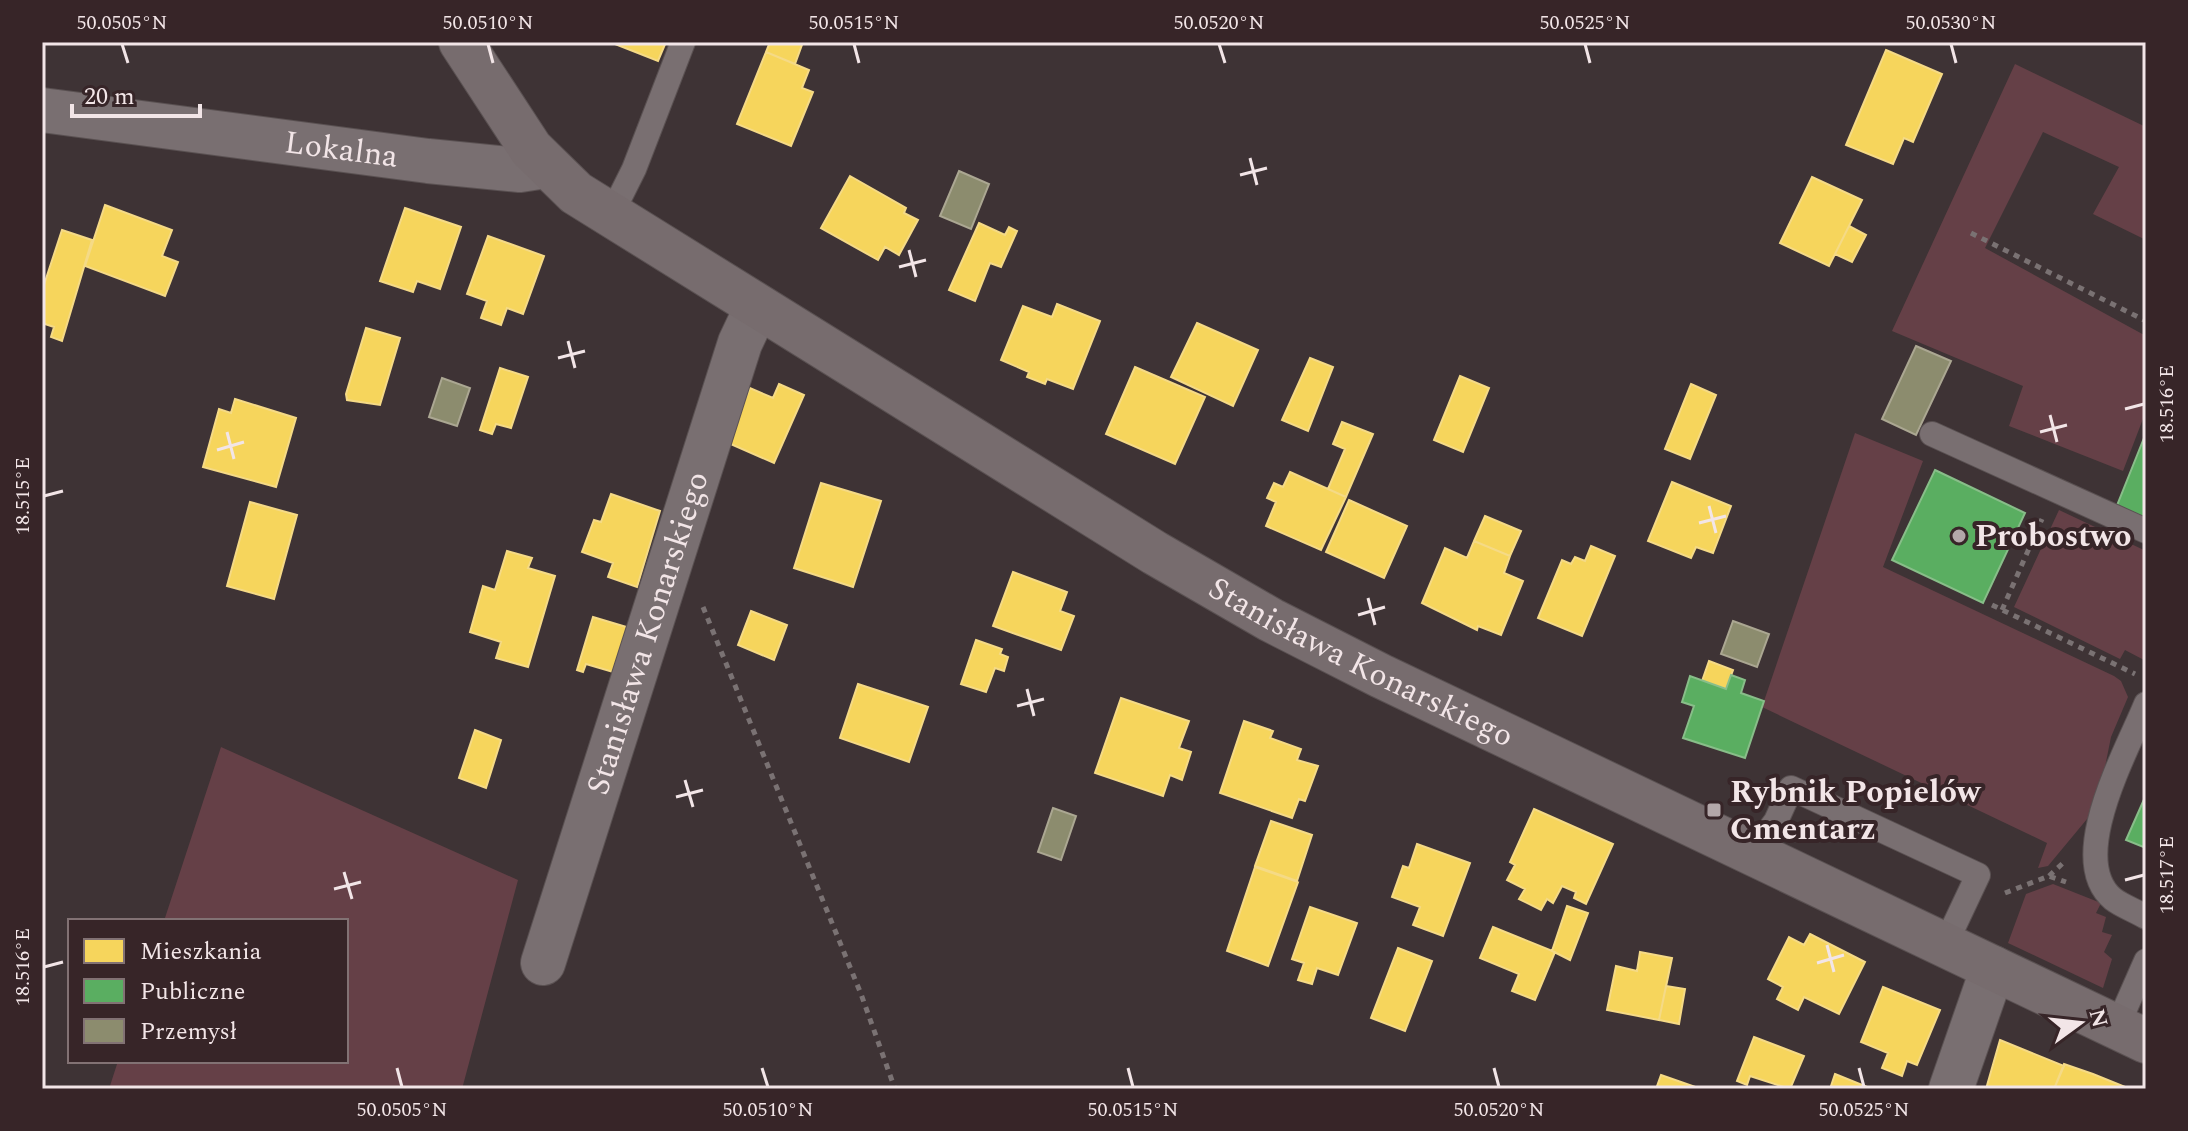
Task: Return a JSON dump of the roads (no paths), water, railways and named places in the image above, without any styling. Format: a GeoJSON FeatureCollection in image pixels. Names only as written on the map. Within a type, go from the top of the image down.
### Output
{"type":"FeatureCollection","features":[{"type":"Feature","properties":{"kind":"street","name":"Stanisława Konarskiego"},"geometry":{"type":"LineString","coordinates":[[461,42],[516,129],[546,166],[610,217],[1155,553],[1271,620],[2131,1034]]}},
{"type":"Feature","properties":{"kind":"street","name":"Lokalna"},"geometry":{"type":"LineString","coordinates":[[42,110],[428,161],[520,170],[546,166]]}},
{"type":"Feature","properties":{"kind":"street","name":"Stanisława Konarskiego"},"geometry":{"type":"LineString","coordinates":[[543,963],[740,343],[757,307]]}},
{"type":"Feature","properties":{"kind":"street"},"geometry":{"type":"LineString","coordinates":[[1951,1089],[1993,968]]}},
{"type":"Feature","properties":{"kind":"lane"},"geometry":{"type":"LineString","coordinates":[[610,217],[634,169],[683,42]]}},
{"type":"Feature","properties":{"kind":"lane"},"geometry":{"type":"LineString","coordinates":[[1932,434],[2146,531]]}},
{"type":"Feature","properties":{"kind":"lane"},"geometry":{"type":"LineString","coordinates":[[2146,704],[2096,828],[2096,874],[2112,898],[2146,917]]}},
{"type":"Feature","properties":{"kind":"lane"},"geometry":{"type":"LineString","coordinates":[[1752,853],[1776,821],[1791,788],[1978,875],[1945,945]]}},
{"type":"Feature","properties":{"kind":"lane"},"geometry":{"type":"LineString","coordinates":[[2131,1034],[2146,961]]}},
{"type":"Feature","properties":{"kind":"place","name":"Probostwo"},"geometry":{"type":"Point","coordinates":[1959,536]}},
{"type":"Feature","properties":{"kind":"place","name":"Rybnik Popielów Cmentarz"},"geometry":{"type":"Point","coordinates":[1714,810]}}]}
